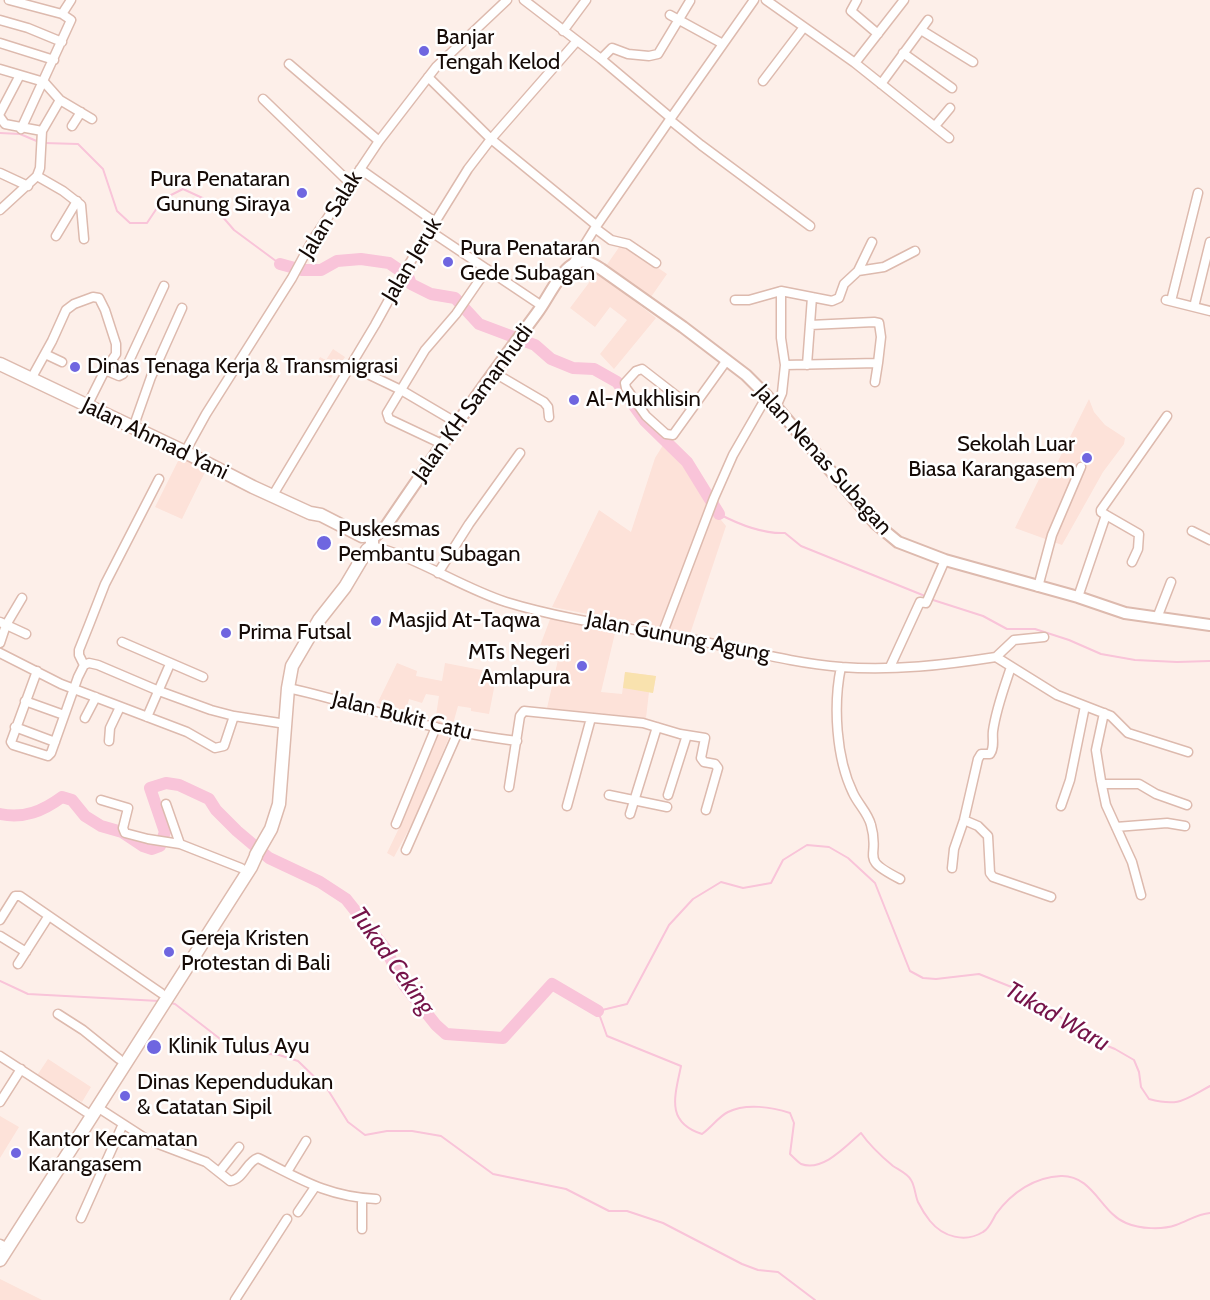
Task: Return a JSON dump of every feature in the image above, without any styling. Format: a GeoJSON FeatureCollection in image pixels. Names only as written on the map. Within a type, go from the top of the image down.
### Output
{"type":"FeatureCollection","features":[{"type":"Feature","properties":{"kind":"highway","name":"Jalan Ahmad Yani"},"geometry":{"type":"LineString","coordinates":[[0,364],[310,513],[317,522],[365,544]]}},
{"type":"Feature","properties":{"kind":"highway"},"geometry":{"type":"LineString","coordinates":[[162,995],[250,867],[275,821],[279,804],[290,674],[297,657],[339,591],[340,585],[365,544]]}},
{"type":"Feature","properties":{"kind":"highway"},"geometry":{"type":"LineString","coordinates":[[1,1245],[92,1109],[241,868],[256,856]]}},
{"type":"Feature","properties":{"kind":"highway"},"geometry":{"type":"LineString","coordinates":[[92,1109],[119,1059],[154,1011]]}},
{"type":"Feature","properties":{"kind":"highway"},"geometry":{"type":"LineString","coordinates":[[0,1260],[68,1146]]}},
{"type":"Feature","properties":{"kind":"main road","name":"Jalan Nenas Subagan"},"geometry":{"type":"LineString","coordinates":[[572,265],[582,261],[596,266],[727,360],[767,396],[882,530],[898,542],[945,560],[1078,597],[1125,613],[1210,625]]}},
{"type":"Feature","properties":{"kind":"main road","name":"Jalan KH Samanhudi"},"geometry":{"type":"LineString","coordinates":[[365,544],[386,526],[493,372],[572,265]]}},
{"type":"Feature","properties":{"kind":"street"},"geometry":{"type":"LineString","coordinates":[[9,0],[62,14],[71,20],[21,129]]}},
{"type":"Feature","properties":{"kind":"street"},"geometry":{"type":"LineString","coordinates":[[62,14],[71,0]]}},
{"type":"Feature","properties":{"kind":"street","name":"Jalan Salak"},"geometry":{"type":"LineString","coordinates":[[185,452],[206,414],[292,278],[312,241],[379,141],[428,76],[507,0]]}},
{"type":"Feature","properties":{"kind":"street"},"geometry":{"type":"LineString","coordinates":[[524,0],[601,59],[701,146],[810,226]]}},
{"type":"Feature","properties":{"kind":"street"},"geometry":{"type":"LineString","coordinates":[[563,30],[586,0]]}},
{"type":"Feature","properties":{"kind":"street"},"geometry":{"type":"LineString","coordinates":[[572,265],[595,226],[754,0]]}},
{"type":"Feature","properties":{"kind":"street"},"geometry":{"type":"LineString","coordinates":[[765,0],[855,63],[949,138]]}},
{"type":"Feature","properties":{"kind":"street"},"geometry":{"type":"LineString","coordinates":[[857,0],[851,11],[878,34]]}},
{"type":"Feature","properties":{"kind":"street"},"geometry":{"type":"LineString","coordinates":[[855,63],[904,0]]}},
{"type":"Feature","properties":{"kind":"street"},"geometry":{"type":"LineString","coordinates":[[601,59],[612,48],[628,54],[654,56],[658,54],[690,1]]}},
{"type":"Feature","properties":{"kind":"street"},"geometry":{"type":"LineString","coordinates":[[670,15],[723,44]]}},
{"type":"Feature","properties":{"kind":"street"},"geometry":{"type":"LineString","coordinates":[[0,20],[28,28],[62,42]]}},
{"type":"Feature","properties":{"kind":"street"},"geometry":{"type":"LineString","coordinates":[[881,84],[928,20]]}},
{"type":"Feature","properties":{"kind":"street"},"geometry":{"type":"LineString","coordinates":[[763,81],[804,27]]}},
{"type":"Feature","properties":{"kind":"street"},"geometry":{"type":"LineString","coordinates":[[921,30],[973,62]]}},
{"type":"Feature","properties":{"kind":"street","name":"Jalan Jeruk"},"geometry":{"type":"LineString","coordinates":[[273,495],[406,269],[468,169],[491,139],[576,42]]}},
{"type":"Feature","properties":{"kind":"street"},"geometry":{"type":"LineString","coordinates":[[0,43],[54,60]]}},
{"type":"Feature","properties":{"kind":"street"},"geometry":{"type":"LineString","coordinates":[[903,53],[952,88]]}},
{"type":"Feature","properties":{"kind":"street"},"geometry":{"type":"LineString","coordinates":[[290,63],[379,141]]}},
{"type":"Feature","properties":{"kind":"street"},"geometry":{"type":"LineString","coordinates":[[0,69],[44,82],[60,100],[92,119]]}},
{"type":"Feature","properties":{"kind":"street"},"geometry":{"type":"LineString","coordinates":[[20,75],[0,115],[5,124],[42,133]]}},
{"type":"Feature","properties":{"kind":"street"},"geometry":{"type":"LineString","coordinates":[[428,76],[491,139],[611,240],[628,244],[656,263]]}},
{"type":"Feature","properties":{"kind":"street"},"geometry":{"type":"LineString","coordinates":[[263,99],[350,183]]}},
{"type":"Feature","properties":{"kind":"street"},"geometry":{"type":"LineString","coordinates":[[0,210],[37,176],[42,133],[60,100]]}},
{"type":"Feature","properties":{"kind":"street"},"geometry":{"type":"LineString","coordinates":[[936,126],[950,108]]}},
{"type":"Feature","properties":{"kind":"street"},"geometry":{"type":"LineString","coordinates":[[72,126],[81,112]]}},
{"type":"Feature","properties":{"kind":"street"},"geometry":{"type":"LineString","coordinates":[[360,169],[435,222]]}},
{"type":"Feature","properties":{"kind":"street"},"geometry":{"type":"LineString","coordinates":[[0,173],[28,186]]}},
{"type":"Feature","properties":{"kind":"street"},"geometry":{"type":"LineString","coordinates":[[37,176],[77,201],[83,210],[84,239]]}},
{"type":"Feature","properties":{"kind":"street"},"geometry":{"type":"LineString","coordinates":[[1198,194],[1168,300],[1210,311]]}},
{"type":"Feature","properties":{"kind":"street"},"geometry":{"type":"LineString","coordinates":[[56,236],[77,201]]}},
{"type":"Feature","properties":{"kind":"street"},"geometry":{"type":"LineString","coordinates":[[430,231],[542,306]]}},
{"type":"Feature","properties":{"kind":"street"},"geometry":{"type":"LineString","coordinates":[[735,300],[756,299],[781,291],[829,302],[836,300],[840,297],[848,279],[858,271],[872,242]]}},
{"type":"Feature","properties":{"kind":"street"},"geometry":{"type":"LineString","coordinates":[[1194,307],[1208,259],[1210,242]]}},
{"type":"Feature","properties":{"kind":"street"},"geometry":{"type":"LineString","coordinates":[[858,271],[885,267],[915,251]]}},
{"type":"Feature","properties":{"kind":"street"},"geometry":{"type":"LineString","coordinates":[[442,444],[389,419],[387,412],[425,350],[456,314],[487,269]]}},
{"type":"Feature","properties":{"kind":"street"},"geometry":{"type":"LineString","coordinates":[[105,370],[120,376],[123,374],[164,286]]}},
{"type":"Feature","properties":{"kind":"street"},"geometry":{"type":"LineString","coordinates":[[776,407],[782,393],[784,365],[781,338],[781,291]]}},
{"type":"Feature","properties":{"kind":"street"},"geometry":{"type":"LineString","coordinates":[[31,379],[66,310],[74,304],[97,297],[105,310],[117,349],[87,406]]}},
{"type":"Feature","properties":{"kind":"street"},"geometry":{"type":"LineString","coordinates":[[807,364],[812,297]]}},
{"type":"Feature","properties":{"kind":"street"},"geometry":{"type":"LineString","coordinates":[[133,428],[151,377],[183,308]]}},
{"type":"Feature","properties":{"kind":"street"},"geometry":{"type":"LineString","coordinates":[[810,324],[877,322],[881,328],[875,382]]}},
{"type":"Feature","properties":{"kind":"street"},"geometry":{"type":"LineString","coordinates":[[45,354],[62,362]]}},
{"type":"Feature","properties":{"kind":"street"},"geometry":{"type":"LineString","coordinates":[[691,407],[642,369],[636,370],[625,383],[626,388],[646,416],[666,434],[673,435],[727,360]]}},
{"type":"Feature","properties":{"kind":"street"},"geometry":{"type":"LineString","coordinates":[[784,365],[878,363]]}},
{"type":"Feature","properties":{"kind":"street"},"geometry":{"type":"LineString","coordinates":[[351,366],[401,390],[457,423]]}},
{"type":"Feature","properties":{"kind":"street"},"geometry":{"type":"LineString","coordinates":[[493,372],[544,402],[548,407],[549,417]]}},
{"type":"Feature","properties":{"kind":"street"},"geometry":{"type":"LineString","coordinates":[[662,634],[712,502],[733,455],[767,396]]}},
{"type":"Feature","properties":{"kind":"street"},"geometry":{"type":"LineString","coordinates":[[1132,562],[1138,549],[1139,534],[1101,510],[1167,416]]}},
{"type":"Feature","properties":{"kind":"street"},"geometry":{"type":"LineString","coordinates":[[438,573],[469,524],[520,453]]}},
{"type":"Feature","properties":{"kind":"street"},"geometry":{"type":"LineString","coordinates":[[1038,587],[1044,557],[1081,467]]}},
{"type":"Feature","properties":{"kind":"street"},"geometry":{"type":"LineString","coordinates":[[84,665],[79,650],[105,584],[159,479]]}},
{"type":"Feature","properties":{"kind":"street"},"geometry":{"type":"LineString","coordinates":[[1078,597],[1106,515]]}},
{"type":"Feature","properties":{"kind":"street"},"geometry":{"type":"LineString","coordinates":[[1192,531],[1210,540]]}},
{"type":"Feature","properties":{"kind":"street","name":"Jalan Gunung Agung"},"geometry":{"type":"LineString","coordinates":[[365,544],[438,573],[478,592],[509,602],[662,634],[842,667],[935,665],[996,657]]}},
{"type":"Feature","properties":{"kind":"street"},"geometry":{"type":"LineString","coordinates":[[890,667],[920,603],[926,603],[945,560]]}},
{"type":"Feature","properties":{"kind":"street"},"geometry":{"type":"LineString","coordinates":[[1157,618],[1171,582]]}},
{"type":"Feature","properties":{"kind":"street"},"geometry":{"type":"LineString","coordinates":[[0,643],[3,624],[22,598]]}},
{"type":"Feature","properties":{"kind":"street"},"geometry":{"type":"LineString","coordinates":[[3,624],[26,634]]}},
{"type":"Feature","properties":{"kind":"street"},"geometry":{"type":"LineString","coordinates":[[1044,637],[1014,640],[996,657],[1058,694],[1115,719],[1128,733],[1188,752]]}},
{"type":"Feature","properties":{"kind":"street"},"geometry":{"type":"LineString","coordinates":[[122,642],[203,676]]}},
{"type":"Feature","properties":{"kind":"street"},"geometry":{"type":"LineString","coordinates":[[0,653],[74,689],[187,732],[219,749],[224,747],[234,716]]}},
{"type":"Feature","properties":{"kind":"street"},"geometry":{"type":"LineString","coordinates":[[37,671],[11,741],[13,745],[46,756],[51,753],[84,665],[89,663],[211,711],[286,724]]}},
{"type":"Feature","properties":{"kind":"street"},"geometry":{"type":"LineString","coordinates":[[147,717],[170,664]]}},
{"type":"Feature","properties":{"kind":"street"},"geometry":{"type":"LineString","coordinates":[[842,667],[837,689],[837,707],[845,773],[853,793],[871,823],[874,863],[900,879]]}},
{"type":"Feature","properties":{"kind":"street"},"geometry":{"type":"LineString","coordinates":[[952,868],[954,849],[964,820],[978,759],[981,754],[990,753],[993,750],[997,711],[1011,667]]}},
{"type":"Feature","properties":{"kind":"street","name":"Jalan Bukit Catu"},"geometry":{"type":"LineString","coordinates":[[288,688],[436,727],[517,741]]}},
{"type":"Feature","properties":{"kind":"street"},"geometry":{"type":"LineString","coordinates":[[85,718],[96,697]]}},
{"type":"Feature","properties":{"kind":"street"},"geometry":{"type":"LineString","coordinates":[[25,701],[64,715]]}},
{"type":"Feature","properties":{"kind":"street"},"geometry":{"type":"LineString","coordinates":[[1061,806],[1070,780],[1085,706]]}},
{"type":"Feature","properties":{"kind":"street"},"geometry":{"type":"LineString","coordinates":[[109,741],[110,728],[120,707]]}},
{"type":"Feature","properties":{"kind":"street"},"geometry":{"type":"LineString","coordinates":[[509,787],[520,716],[524,711],[532,710],[643,723],[705,738],[702,760],[715,764],[718,768],[706,810]]}},
{"type":"Feature","properties":{"kind":"street"},"geometry":{"type":"LineString","coordinates":[[1104,713],[1096,750],[1102,784],[1107,805],[1132,862],[1141,895]]}},
{"type":"Feature","properties":{"kind":"street"},"geometry":{"type":"LineString","coordinates":[[567,806],[591,718]]}},
{"type":"Feature","properties":{"kind":"street"},"geometry":{"type":"LineString","coordinates":[[15,727],[55,742]]}},
{"type":"Feature","properties":{"kind":"street"},"geometry":{"type":"LineString","coordinates":[[396,824],[436,727]]}},
{"type":"Feature","properties":{"kind":"street"},"geometry":{"type":"LineString","coordinates":[[630,814],[657,728]]}},
{"type":"Feature","properties":{"kind":"street"},"geometry":{"type":"LineString","coordinates":[[406,850],[458,732]]}},
{"type":"Feature","properties":{"kind":"street"},"geometry":{"type":"LineString","coordinates":[[668,795],[687,735]]}},
{"type":"Feature","properties":{"kind":"street"},"geometry":{"type":"LineString","coordinates":[[1102,784],[1139,784],[1156,795],[1187,806]]}},
{"type":"Feature","properties":{"kind":"street"},"geometry":{"type":"LineString","coordinates":[[609,795],[667,807]]}},
{"type":"Feature","properties":{"kind":"street"},"geometry":{"type":"LineString","coordinates":[[101,800],[126,807],[129,811],[123,830],[128,834],[180,844],[241,868]]}},
{"type":"Feature","properties":{"kind":"street"},"geometry":{"type":"LineString","coordinates":[[166,804],[180,844]]}},
{"type":"Feature","properties":{"kind":"street"},"geometry":{"type":"LineString","coordinates":[[964,820],[978,826],[988,836],[990,873],[993,877],[1051,897]]}},
{"type":"Feature","properties":{"kind":"street"},"geometry":{"type":"LineString","coordinates":[[1116,827],[1158,823],[1185,826]]}},
{"type":"Feature","properties":{"kind":"street"},"geometry":{"type":"LineString","coordinates":[[1,916],[17,896],[162,995]]}},
{"type":"Feature","properties":{"kind":"street"},"geometry":{"type":"LineString","coordinates":[[18,964],[48,917]]}},
{"type":"Feature","properties":{"kind":"street"},"geometry":{"type":"LineString","coordinates":[[0,936],[26,952]]}},
{"type":"Feature","properties":{"kind":"street"},"geometry":{"type":"LineString","coordinates":[[58,1014],[83,1030],[119,1059]]}},
{"type":"Feature","properties":{"kind":"street"},"geometry":{"type":"LineString","coordinates":[[0,1056],[148,1140],[206,1162],[220,1171],[227,1180],[233,1181],[239,1177],[252,1160],[258,1158],[332,1193],[362,1199],[376,1199]]}},
{"type":"Feature","properties":{"kind":"street"},"geometry":{"type":"LineString","coordinates":[[0,1102],[21,1069]]}},
{"type":"Feature","properties":{"kind":"street"},"geometry":{"type":"LineString","coordinates":[[81,1218],[123,1124]]}},
{"type":"Feature","properties":{"kind":"street"},"geometry":{"type":"LineString","coordinates":[[287,1172],[306,1141]]}},
{"type":"Feature","properties":{"kind":"street"},"geometry":{"type":"LineString","coordinates":[[220,1171],[238,1147]]}},
{"type":"Feature","properties":{"kind":"street"},"geometry":{"type":"LineString","coordinates":[[298,1212],[315,1186]]}},
{"type":"Feature","properties":{"kind":"street"},"geometry":{"type":"LineString","coordinates":[[362,1199],[362,1229]]}},
{"type":"Feature","properties":{"kind":"street"},"geometry":{"type":"LineString","coordinates":[[236,1300],[288,1219]]}},
{"type":"Feature","properties":{"kind":"shaded area"},"geometry":{"type":"Polygon","coordinates":[[[622,243],[667,274],[651,297],[606,266],[622,243]]]}},
{"type":"Feature","properties":{"kind":"shaded area"},"geometry":{"type":"Polygon","coordinates":[[[597,272],[656,318],[614,369],[600,354],[627,320],[610,307],[595,327],[570,308],[597,272]]]}},
{"type":"Feature","properties":{"kind":"shaded area"},"geometry":{"type":"Polygon","coordinates":[[[333,349],[345,357],[331,378],[314,367],[320,357],[326,360],[333,349]]]}},
{"type":"Feature","properties":{"kind":"shaded area","name":"Sekolah Luar Biasa Karangasem"},"geometry":{"type":"Polygon","coordinates":[[[1089,399],[1094,412],[1105,425],[1125,438],[1124,444],[1103,472],[1062,545],[1015,528],[1042,473],[1051,475],[1089,399]]]}},
{"type":"Feature","properties":{"kind":"shaded area"},"geometry":{"type":"Polygon","coordinates":[[[665,442],[685,464],[702,497],[726,526],[690,634],[552,607],[599,510],[631,532],[655,458],[665,442]]]}},
{"type":"Feature","properties":{"kind":"shaded area"},"geometry":{"type":"Polygon","coordinates":[[[180,457],[206,470],[182,519],[155,507],[180,457]]]}},
{"type":"Feature","properties":{"kind":"shaded area","name":"MTs Negeri Amlapura"},"geometry":{"type":"Polygon","coordinates":[[[552,614],[616,629],[601,692],[622,694],[625,672],[656,676],[653,693],[649,692],[646,718],[547,708],[558,660],[537,654],[552,614]]]}},
{"type":"Feature","properties":{"kind":"shaded area"},"geometry":{"type":"Polygon","coordinates":[[[397,663],[417,671],[416,676],[442,681],[445,663],[497,673],[489,714],[458,706],[453,724],[435,722],[439,696],[426,694],[422,703],[409,699],[406,712],[379,704],[397,663]]]}},
{"type":"Feature","properties":{"kind":"shaded area"},"geometry":{"type":"Polygon","coordinates":[[[625,672],[656,676],[653,693],[623,688],[625,672]]]}},
{"type":"Feature","properties":{"kind":"shaded area"},"geometry":{"type":"Polygon","coordinates":[[[438,728],[452,730],[416,816],[394,857],[387,853],[400,826],[397,823],[438,728]]]}},
{"type":"Feature","properties":{"kind":"shaded area"},"geometry":{"type":"Polygon","coordinates":[[[48,1059],[91,1087],[82,1102],[36,1077],[48,1059]]]}},
{"type":"Feature","properties":{"kind":"shaded area"},"geometry":{"type":"Polygon","coordinates":[[[0,1116],[19,1127],[0,1158],[0,1116]]]}},
{"type":"Feature","properties":{"kind":"shaded area"},"geometry":{"type":"Polygon","coordinates":[[[0,1279],[42,1300],[0,1300],[0,1279]]]}},
{"type":"Feature","properties":{"kind":"waterway"},"geometry":{"type":"LineString","coordinates":[[0,133],[20,134],[39,142]]}},
{"type":"Feature","properties":{"kind":"waterway"},"geometry":{"type":"LineString","coordinates":[[44,143],[78,144],[103,169],[117,211],[130,223],[147,223],[163,199],[183,189],[209,201],[234,230],[280,264]]}},
{"type":"Feature","properties":{"kind":"waterway"},"geometry":{"type":"LineString","coordinates":[[280,264],[302,270],[321,270],[337,261],[361,259],[389,263],[408,276],[411,284],[431,294],[455,298],[479,324],[535,345],[551,359],[573,368],[594,369],[617,382],[645,421],[687,462],[719,514]]}},
{"type":"Feature","properties":{"kind":"waterway"},"geometry":{"type":"LineString","coordinates":[[719,514],[751,528],[785,533],[801,546],[925,596]]}},
{"type":"Feature","properties":{"kind":"waterway"},"geometry":{"type":"LineString","coordinates":[[930,599],[983,616],[1007,629],[1035,629],[1101,654],[1135,660],[1210,661]]}},
{"type":"Feature","properties":{"kind":"waterway","name":"Tukad Ceking"},"geometry":{"type":"LineString","coordinates":[[0,814],[33,813],[62,797],[72,800],[85,816],[101,826],[122,832],[143,846],[152,849],[160,846],[165,832],[150,788],[166,783],[179,785],[209,799],[216,810],[237,831],[269,858],[320,882],[346,899],[385,948],[404,985],[446,1034],[503,1038],[552,984],[598,1011]]}},
{"type":"Feature","properties":{"kind":"waterway","name":"Tukad Ceking"},"geometry":{"type":"LineString","coordinates":[[1210,1086],[1181,1101],[1168,1102],[1149,1099],[1141,1087],[1139,1072],[1134,1060],[1095,1041],[1019,990],[979,974],[936,979],[923,978],[910,971],[875,883],[848,858],[829,847],[807,845],[783,860],[771,883],[743,888],[721,882],[693,899],[669,925],[627,1004],[598,1011],[607,1036],[681,1066],[675,1107],[682,1123],[690,1129],[702,1134],[724,1114],[735,1109],[767,1108],[790,1113],[794,1123],[790,1154],[801,1164],[809,1165],[826,1161],[861,1133],[880,1155],[910,1178],[918,1202],[935,1227],[955,1237],[969,1237],[985,1231],[1002,1206],[1025,1187],[1042,1179],[1061,1176],[1072,1177],[1081,1182],[1117,1218],[1138,1227],[1170,1227],[1210,1213]]}},
{"type":"Feature","properties":{"kind":"waterway"},"geometry":{"type":"LineString","coordinates":[[0,981],[28,994],[159,1001]]}},
{"type":"Feature","properties":{"kind":"waterway"},"geometry":{"type":"LineString","coordinates":[[171,1003],[228,1045],[249,1052],[279,1055],[298,1061],[328,1090],[348,1122],[365,1135],[387,1131],[412,1131],[441,1136],[493,1174],[566,1189],[609,1211],[627,1211],[663,1223],[742,1264],[758,1270],[778,1272],[815,1300]]}},
{"type":"Feature","properties":{"kind":"place","name":"Banjar Tengah Kelod"},"geometry":{"type":"Point","coordinates":[424,51]}},
{"type":"Feature","properties":{"kind":"place","name":"Pura Penataran Gunung Siraya"},"geometry":{"type":"Point","coordinates":[302,193]}},
{"type":"Feature","properties":{"kind":"place","name":"Pura Penataran Gede Subagan"},"geometry":{"type":"Point","coordinates":[448,262]}},
{"type":"Feature","properties":{"kind":"place","name":"Dinas Tenaga Kerja & Transmigrasi"},"geometry":{"type":"Point","coordinates":[75,367]}},
{"type":"Feature","properties":{"kind":"place","name":"Al-Mukhlisin"},"geometry":{"type":"Point","coordinates":[574,400]}},
{"type":"Feature","properties":{"kind":"place","name":"Sekolah Luar Biasa Karangasem"},"geometry":{"type":"Point","coordinates":[1087,458]}},
{"type":"Feature","properties":{"kind":"place","name":"Puskesmas Pembantu Subagan"},"geometry":{"type":"Point","coordinates":[324,543]}},
{"type":"Feature","properties":{"kind":"place","name":"Masjid At-Taqwa"},"geometry":{"type":"Point","coordinates":[376,621]}},
{"type":"Feature","properties":{"kind":"place","name":"Prima Futsal"},"geometry":{"type":"Point","coordinates":[226,633]}},
{"type":"Feature","properties":{"kind":"place","name":"MTs Negeri Amlapura"},"geometry":{"type":"Point","coordinates":[582,666]}},
{"type":"Feature","properties":{"kind":"place","name":"Gereja Kristen Protestan di Bali"},"geometry":{"type":"Point","coordinates":[169,952]}},
{"type":"Feature","properties":{"kind":"place","name":"Klinik Tulus Ayu"},"geometry":{"type":"Point","coordinates":[154,1047]}},
{"type":"Feature","properties":{"kind":"place","name":"Dinas Kependudukan & Catatan Sipil"},"geometry":{"type":"Point","coordinates":[125,1096]}},
{"type":"Feature","properties":{"kind":"place","name":"Kantor Kecamatan Karangasem"},"geometry":{"type":"Point","coordinates":[16,1153]}},
{"type":"Feature","properties":{"kind":"water label","name":"Tukad Waru"},"geometry":{"type":"Point","coordinates":[1057,1017]}}]}
